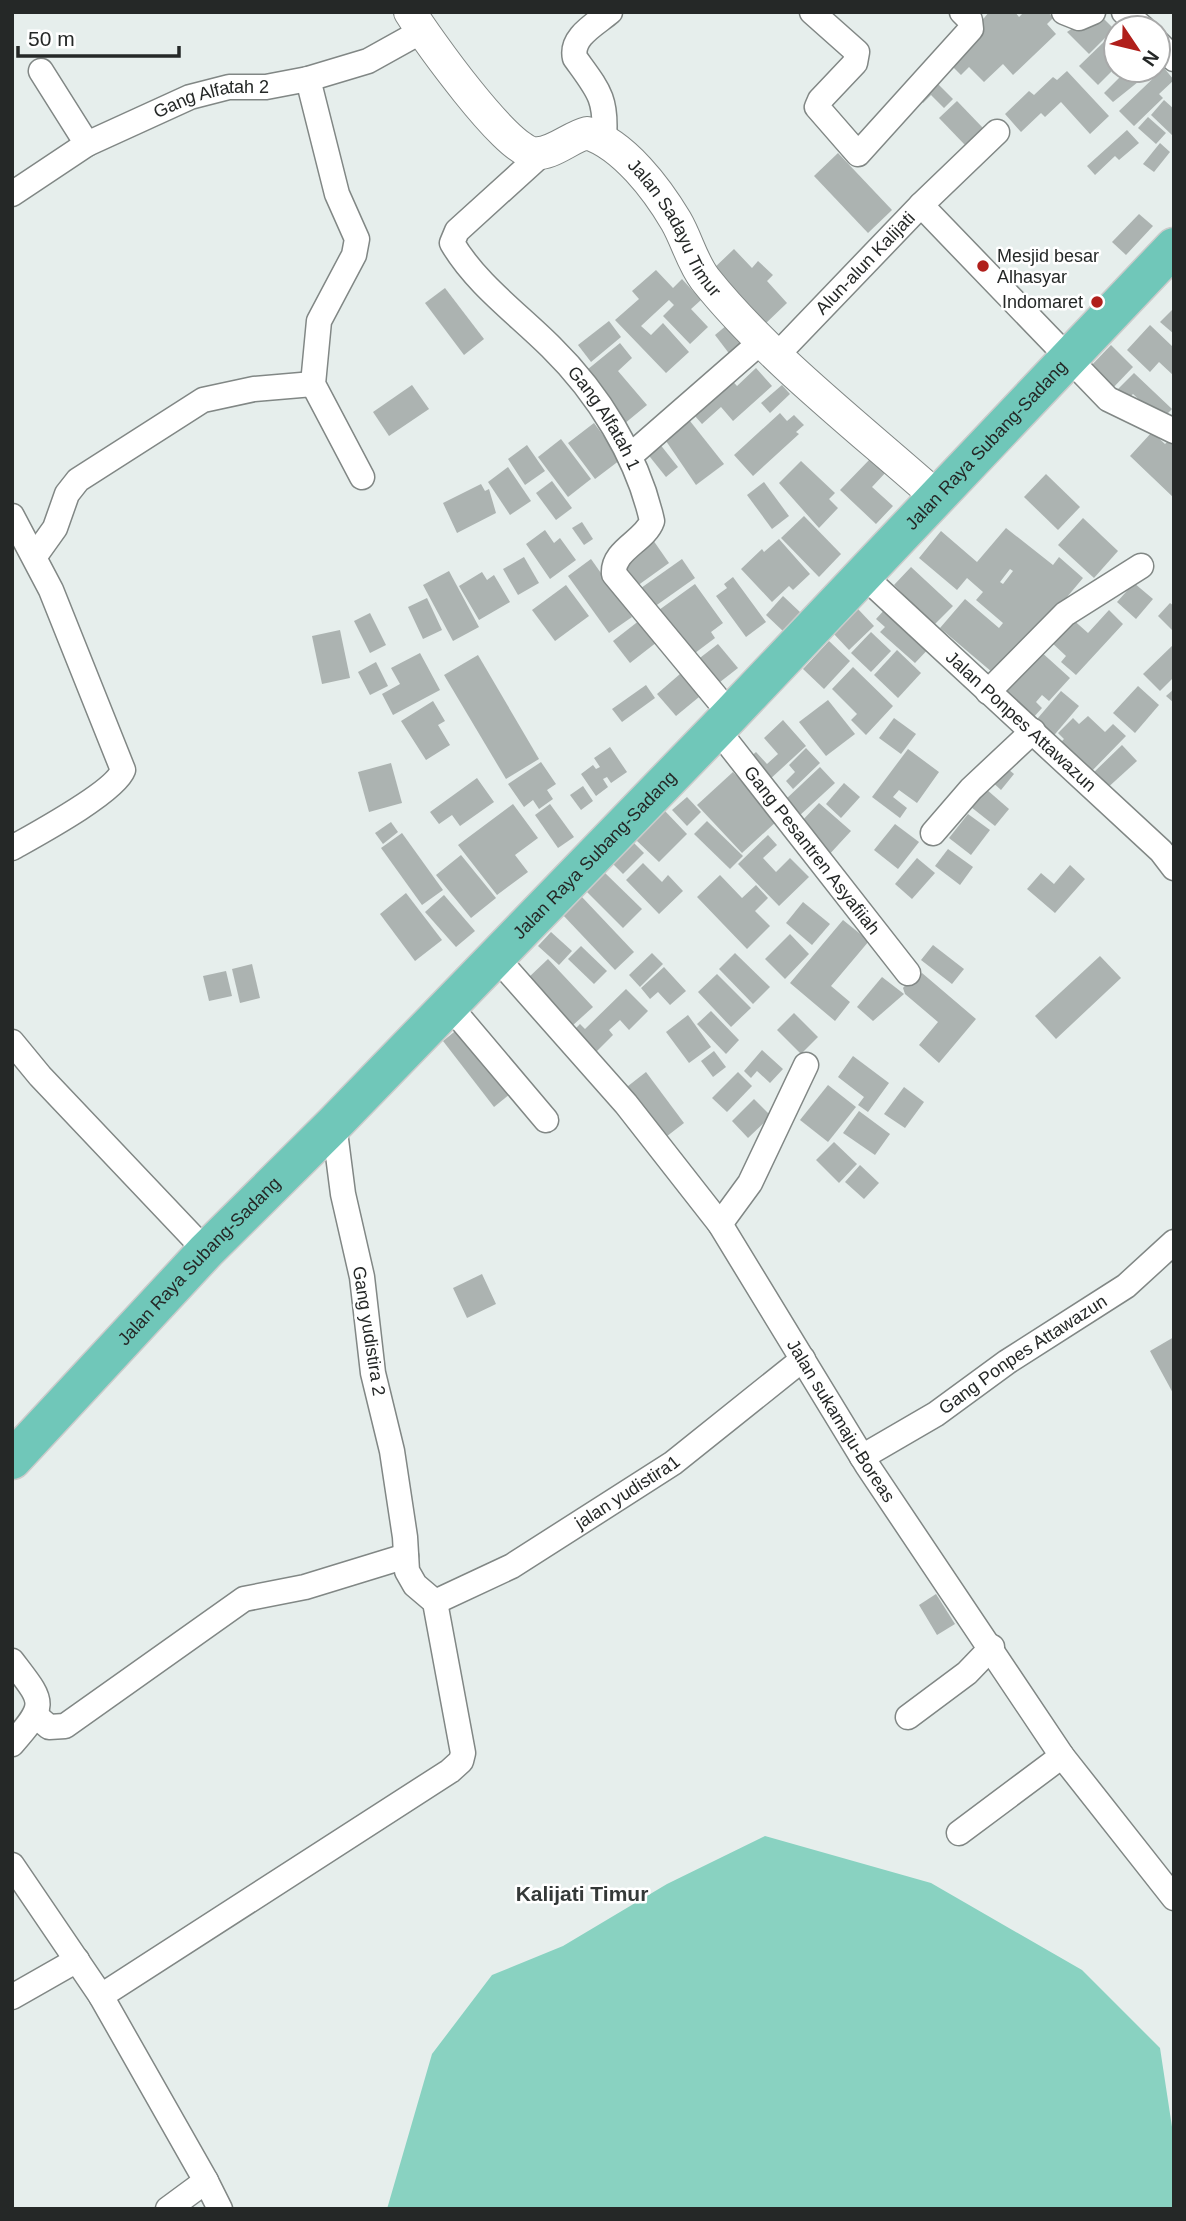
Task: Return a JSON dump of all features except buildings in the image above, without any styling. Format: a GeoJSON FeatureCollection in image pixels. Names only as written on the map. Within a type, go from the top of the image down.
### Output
{"type":"FeatureCollection","features":[{"type":"Feature","properties":{"kind":"main road","name":"Jalan Raya Subang-Sadang"},"geometry":{"type":"LineString","coordinates":[[12,1460],[206,1251],[334,1124],[864,576],[1174,247]]}},
{"type":"Feature","properties":{"kind":"street"},"geometry":{"type":"LineString","coordinates":[[416,22],[509,139],[522,149],[544,152],[575,136],[587,133],[604,138],[606,114],[601,94],[573,52],[580,37],[610,12]]}},
{"type":"Feature","properties":{"kind":"street"},"geometry":{"type":"LineString","coordinates":[[812,12],[857,52],[855,63],[820,100],[817,107],[858,154],[971,29],[970,20],[961,12]]}},
{"type":"Feature","properties":{"kind":"street"},"geometry":{"type":"LineString","coordinates":[[1064,12],[1079,18],[1093,12]]}},
{"type":"Feature","properties":{"kind":"street","name":"Gang Alfatah 2"},"geometry":{"type":"LineString","coordinates":[[12,194],[87,144],[190,97],[214,89],[265,87],[308,79],[368,61],[416,22]]}},
{"type":"Feature","properties":{"kind":"street"},"geometry":{"type":"LineString","coordinates":[[41,71],[87,144]]}},
{"type":"Feature","properties":{"kind":"street"},"geometry":{"type":"LineString","coordinates":[[308,79],[337,194],[357,239],[354,255],[319,321],[313,384],[362,477]]}},
{"type":"Feature","properties":{"kind":"street"},"geometry":{"type":"LineString","coordinates":[[921,205],[997,132]]}},
{"type":"Feature","properties":{"kind":"street","name":"Jalan Sadayu Timur"},"geometry":{"type":"LineString","coordinates":[[604,138],[646,180],[665,205],[704,278],[770,347],[938,499]]}},
{"type":"Feature","properties":{"kind":"street","name":"Gang Alfatah 1"},"geometry":{"type":"LineString","coordinates":[[544,152],[457,231],[452,243],[486,286],[554,349],[594,400],[630,456],[643,482],[652,521],[645,532],[619,556],[614,574],[723,721]]}},
{"type":"Feature","properties":{"kind":"street","name":"Alun-alun Kalijati"},"geometry":{"type":"LineString","coordinates":[[630,456],[770,347],[921,205],[1108,399],[1174,431]]}},
{"type":"Feature","properties":{"kind":"street"},"geometry":{"type":"LineString","coordinates":[[35,556],[55,528],[66,494],[78,480],[203,400],[254,389],[313,384]]}},
{"type":"Feature","properties":{"kind":"street"},"geometry":{"type":"LineString","coordinates":[[12,848],[75,811],[118,780],[123,771],[51,590],[35,556],[14,523]]}},
{"type":"Feature","properties":{"kind":"street"},"geometry":{"type":"LineString","coordinates":[[988,692],[1065,614],[1141,566]]}},
{"type":"Feature","properties":{"kind":"street","name":"Jalan Ponpes Attawazun"},"geometry":{"type":"LineString","coordinates":[[864,576],[1161,851],[1174,868]]}},
{"type":"Feature","properties":{"kind":"street","name":"Gang Pesantren Asyafiiah"},"geometry":{"type":"LineString","coordinates":[[723,721],[908,973]]}},
{"type":"Feature","properties":{"kind":"street"},"geometry":{"type":"LineString","coordinates":[[933,833],[971,789],[1033,731]]}},
{"type":"Feature","properties":{"kind":"street","name":"Jalan sukamaju-Boreas"},"geometry":{"type":"LineString","coordinates":[[495,956],[626,1104],[720,1224],[862,1457],[992,1647],[1062,1756],[1174,1898]]}},
{"type":"Feature","properties":{"kind":"street"},"geometry":{"type":"LineString","coordinates":[[448,1004],[546,1120]]}},
{"type":"Feature","properties":{"kind":"street"},"geometry":{"type":"LineString","coordinates":[[12,1042],[40,1076],[206,1251]]}},
{"type":"Feature","properties":{"kind":"street"},"geometry":{"type":"LineString","coordinates":[[720,1224],[750,1182],[806,1065]]}},
{"type":"Feature","properties":{"kind":"street","name":"Gang yudistira 2"},"geometry":{"type":"LineString","coordinates":[[334,1124],[343,1194],[362,1276],[373,1373],[392,1451],[410,1577],[435,1602]]}},
{"type":"Feature","properties":{"kind":"street","name":"Gang Ponpes Attawazun"},"geometry":{"type":"LineString","coordinates":[[862,1457],[936,1414],[1007,1362],[1126,1286],[1174,1242]]}},
{"type":"Feature","properties":{"kind":"street","name":"jalan yudistira1"},"geometry":{"type":"LineString","coordinates":[[435,1602],[512,1566],[673,1463],[803,1359]]}},
{"type":"Feature","properties":{"kind":"street"},"geometry":{"type":"LineString","coordinates":[[36,1716],[49,1727],[65,1726],[244,1599],[305,1587],[406,1546]]}},
{"type":"Feature","properties":{"kind":"street"},"geometry":{"type":"LineString","coordinates":[[102,1996],[456,1766],[463,1748],[435,1602]]}},
{"type":"Feature","properties":{"kind":"street"},"geometry":{"type":"LineString","coordinates":[[908,1717],[967,1673],[992,1647]]}},
{"type":"Feature","properties":{"kind":"street"},"geometry":{"type":"LineString","coordinates":[[12,1661],[34,1690],[38,1700],[36,1716],[12,1744]]}},
{"type":"Feature","properties":{"kind":"street"},"geometry":{"type":"LineString","coordinates":[[959,1833],[1062,1756]]}},
{"type":"Feature","properties":{"kind":"street"},"geometry":{"type":"LineString","coordinates":[[12,1865],[102,1996],[220,2209]]}},
{"type":"Feature","properties":{"kind":"street"},"geometry":{"type":"LineString","coordinates":[[12,1997],[77,1960]]}},
{"type":"Feature","properties":{"kind":"street"},"geometry":{"type":"LineString","coordinates":[[168,2209],[206,2181]]}},
{"type":"Feature","properties":{"kind":"green space"},"geometry":{"type":"Polygon","coordinates":[[[765,1836],[931,1883],[1082,1970],[1160,2048],[1174,2140],[1174,2209],[387,2209],[432,2054],[492,1975],[563,1946],[667,1884],[765,1836]]]}},
{"type":"Feature","properties":{"kind":"place","name":"Mesjid besar Alhasyar"},"geometry":{"type":"Point","coordinates":[983,266]}},
{"type":"Feature","properties":{"kind":"place","name":"Indomaret"},"geometry":{"type":"Point","coordinates":[1097,302]}},
{"type":"Feature","properties":{"kind":"district","name":"Kalijati Timur"},"geometry":{"type":"Point","coordinates":[582,1894]}}]}
